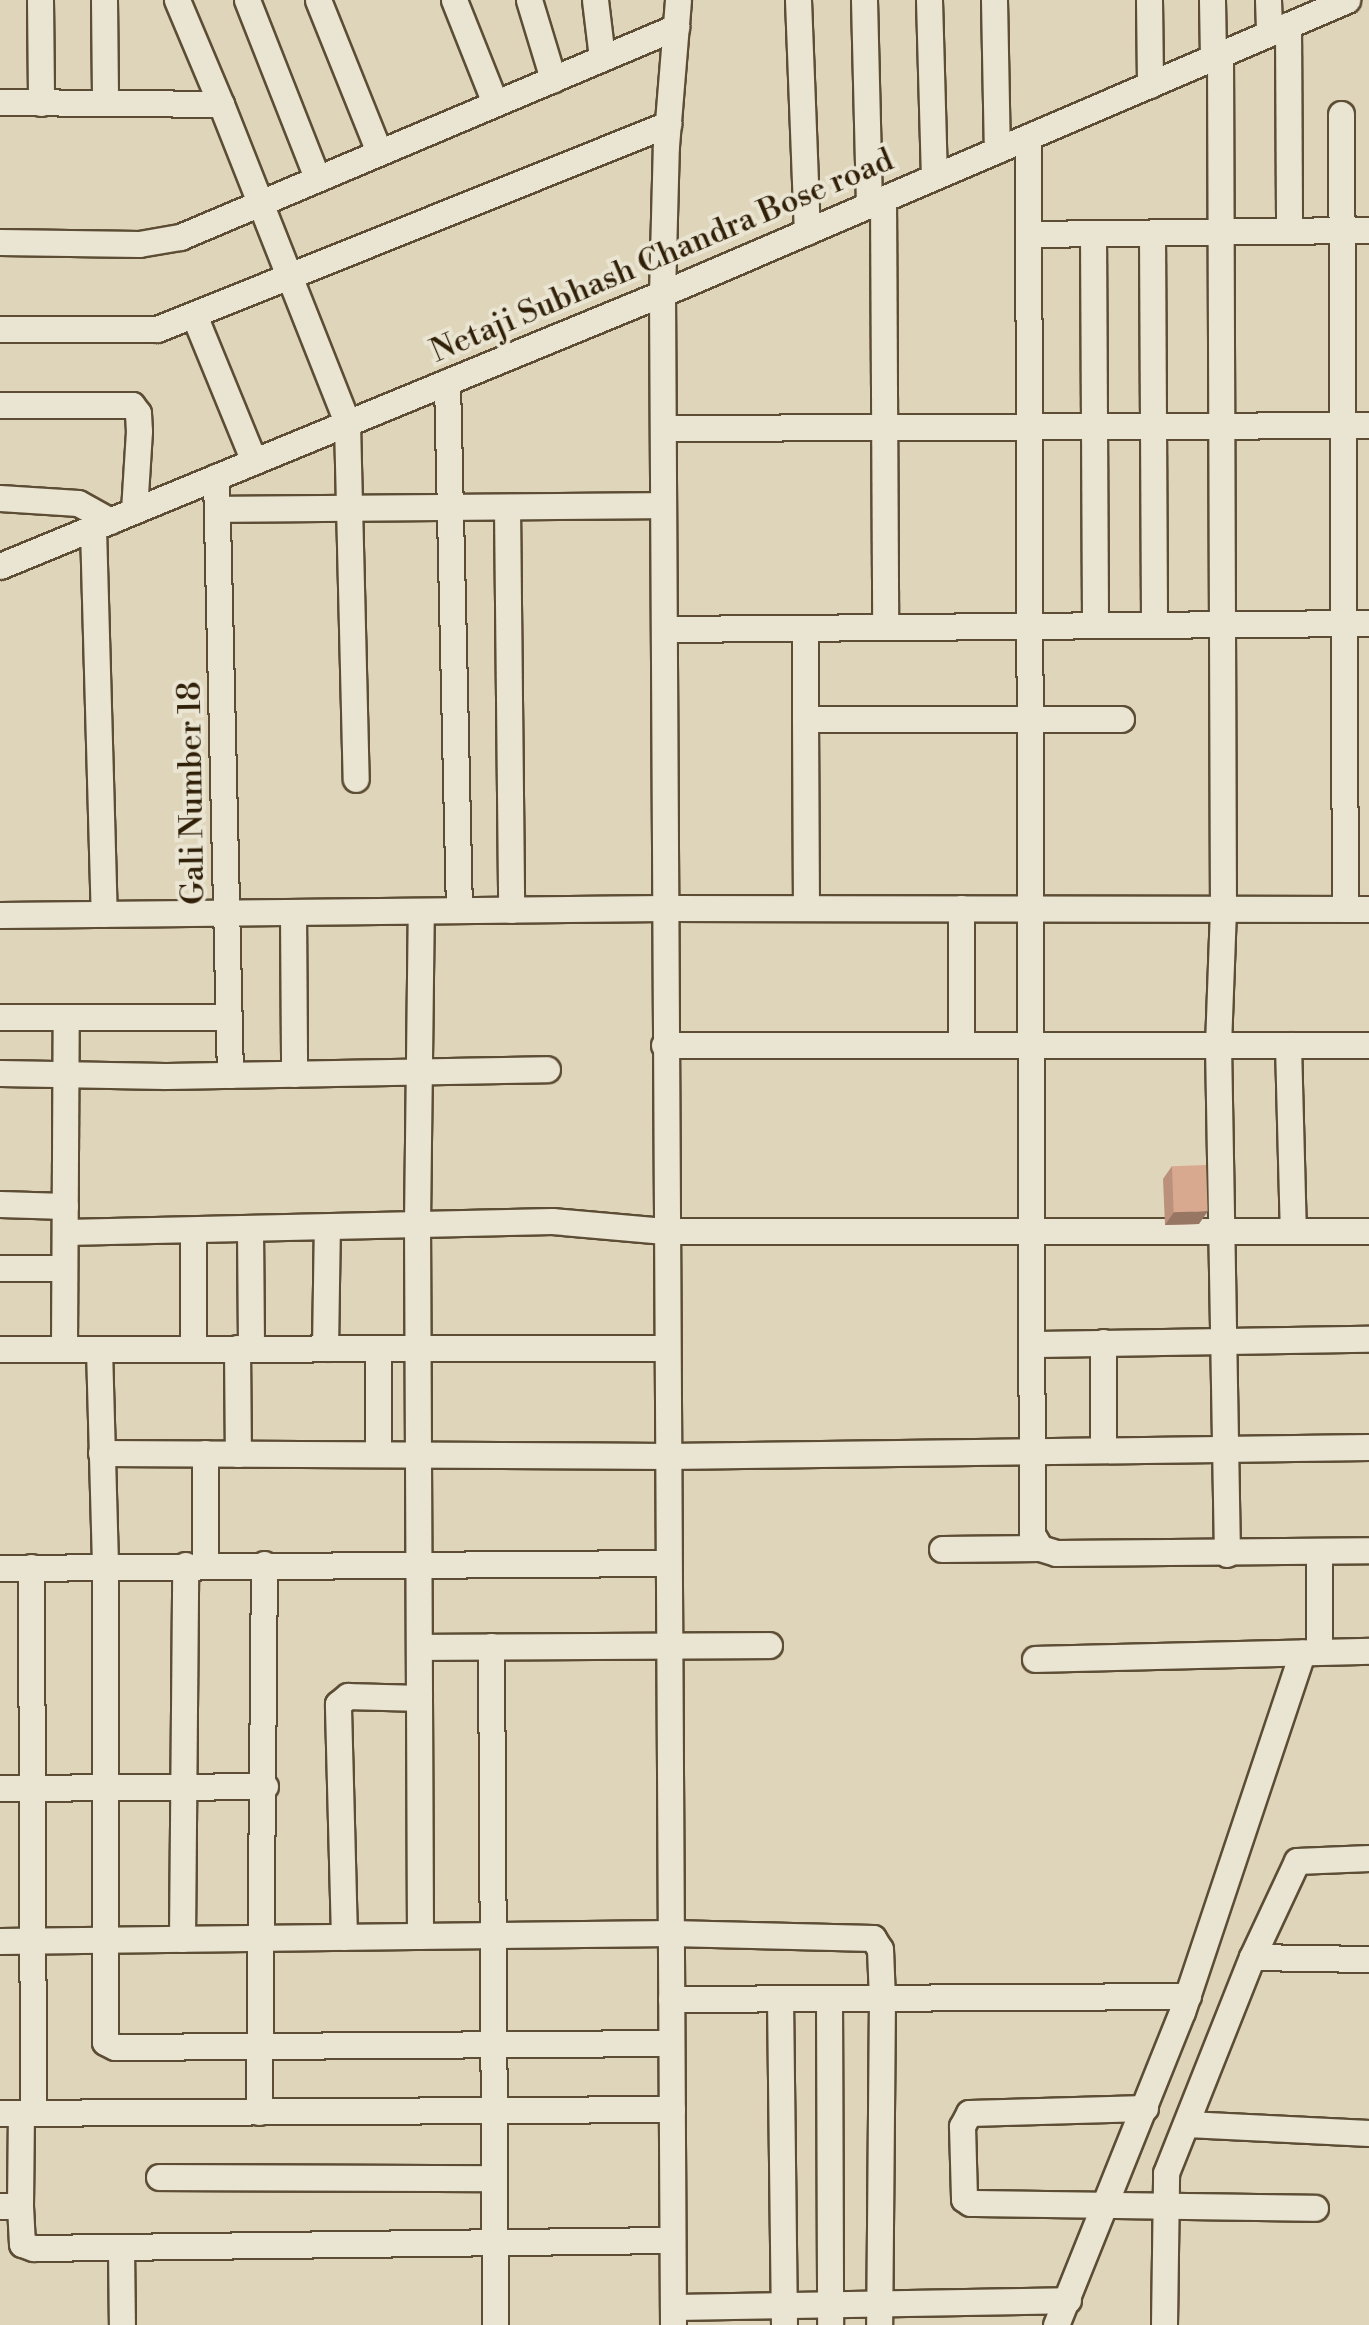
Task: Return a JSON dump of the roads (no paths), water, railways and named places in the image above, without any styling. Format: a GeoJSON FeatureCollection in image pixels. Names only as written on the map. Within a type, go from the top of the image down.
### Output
{"type":"FeatureCollection","features":[{"type":"Feature","properties":{"kind":"street"},"geometry":{"type":"LineString","coordinates":[[40,0],[41,103]]}},
{"type":"Feature","properties":{"kind":"street"},"geometry":{"type":"LineString","coordinates":[[104,0],[105,104]]}},
{"type":"Feature","properties":{"kind":"street"},"geometry":{"type":"LineString","coordinates":[[178,0],[347,423],[356,779]]}},
{"type":"Feature","properties":{"kind":"street"},"geometry":{"type":"LineString","coordinates":[[248,0],[317,178]]}},
{"type":"Feature","properties":{"kind":"street"},"geometry":{"type":"LineString","coordinates":[[318,0],[379,152]]}},
{"type":"Feature","properties":{"kind":"street"},"geometry":{"type":"LineString","coordinates":[[454,0],[495,102]]}},
{"type":"Feature","properties":{"kind":"street"},"geometry":{"type":"LineString","coordinates":[[529,0],[553,79]]}},
{"type":"Feature","properties":{"kind":"street"},"geometry":{"type":"LineString","coordinates":[[594,0],[602,58]]}},
{"type":"Feature","properties":{"kind":"street"},"geometry":{"type":"LineString","coordinates":[[678,0],[668,124],[662,294],[673,2316],[948,2314],[1068,2300]]}},
{"type":"Feature","properties":{"kind":"street"},"geometry":{"type":"LineString","coordinates":[[798,0],[807,232]]}},
{"type":"Feature","properties":{"kind":"street"},"geometry":{"type":"LineString","coordinates":[[864,0],[884,426],[886,628]]}},
{"type":"Feature","properties":{"kind":"street"},"geometry":{"type":"LineString","coordinates":[[929,0],[934,177]]}},
{"type":"Feature","properties":{"kind":"street"},"geometry":{"type":"LineString","coordinates":[[994,0],[997,150]]}},
{"type":"Feature","properties":{"kind":"street"},"geometry":{"type":"LineString","coordinates":[[1149,0],[1150,84]]}},
{"type":"Feature","properties":{"kind":"street"},"geometry":{"type":"LineString","coordinates":[[1212,0],[1222,231],[1218,424],[1222,909],[1218,1044],[1227,1554]]}},
{"type":"Feature","properties":{"kind":"street"},"geometry":{"type":"LineString","coordinates":[[1268,0],[1279,29],[1289,230]]}},
{"type":"Feature","properties":{"kind":"street","name":"Netaji Subhash Chandra Bose road"},"geometry":{"type":"LineString","coordinates":[[0,566],[662,294],[1347,0]]}},
{"type":"Feature","properties":{"kind":"street"},"geometry":{"type":"LineString","coordinates":[[0,242],[162,242],[676,27]]}},
{"type":"Feature","properties":{"kind":"street"},"geometry":{"type":"LineString","coordinates":[[0,102],[221,104]]}},
{"type":"Feature","properties":{"kind":"street"},"geometry":{"type":"LineString","coordinates":[[0,915],[664,908],[1357,909],[1343,623],[1356,425],[1342,230],[1341,114]]}},
{"type":"Feature","properties":{"kind":"street"},"geometry":{"type":"LineString","coordinates":[[0,328],[140,331],[194,315],[668,124]]}},
{"type":"Feature","properties":{"kind":"street"},"geometry":{"type":"LineString","coordinates":[[1028,137],[1032,1534],[1040,1548]]}},
{"type":"Feature","properties":{"kind":"street"},"geometry":{"type":"LineString","coordinates":[[1028,234],[1369,230]]}},
{"type":"Feature","properties":{"kind":"street"},"geometry":{"type":"LineString","coordinates":[[1152,232],[1154,625]]}},
{"type":"Feature","properties":{"kind":"street"},"geometry":{"type":"LineString","coordinates":[[1093,233],[1096,625]]}},
{"type":"Feature","properties":{"kind":"street"},"geometry":{"type":"LineString","coordinates":[[194,315],[254,461]]}},
{"type":"Feature","properties":{"kind":"street"},"geometry":{"type":"LineString","coordinates":[[447,382],[446,507],[459,910]]}},
{"type":"Feature","properties":{"kind":"street"},"geometry":{"type":"LineString","coordinates":[[0,405],[132,405],[138,414],[139,431],[134,510]]}},
{"type":"Feature","properties":{"kind":"street"},"geometry":{"type":"LineString","coordinates":[[663,428],[1356,425]]}},
{"type":"Feature","properties":{"kind":"street","name":"Gali Number 18"},"geometry":{"type":"LineString","coordinates":[[216,477],[230,1075]]}},
{"type":"Feature","properties":{"kind":"street"},"geometry":{"type":"LineString","coordinates":[[0,498],[78,503],[101,524],[104,914]]}},
{"type":"Feature","properties":{"kind":"street"},"geometry":{"type":"LineString","coordinates":[[507,506],[511,910]]}},
{"type":"Feature","properties":{"kind":"street"},"geometry":{"type":"LineString","coordinates":[[217,509],[663,506]]}},
{"type":"Feature","properties":{"kind":"street"},"geometry":{"type":"LineString","coordinates":[[664,629],[1369,623]]}},
{"type":"Feature","properties":{"kind":"street"},"geometry":{"type":"LineString","coordinates":[[805,628],[806,908]]}},
{"type":"Feature","properties":{"kind":"street"},"geometry":{"type":"LineString","coordinates":[[805,719],[1120,720]]}},
{"type":"Feature","properties":{"kind":"street"},"geometry":{"type":"LineString","coordinates":[[961,1045],[962,908]]}},
{"type":"Feature","properties":{"kind":"street"},"geometry":{"type":"LineString","coordinates":[[420,1936],[417,1223],[421,910]]}},
{"type":"Feature","properties":{"kind":"street"},"geometry":{"type":"LineString","coordinates":[[293,912],[294,1074]]}},
{"type":"Feature","properties":{"kind":"street"},"geometry":{"type":"LineString","coordinates":[[64,1348],[66,1017]]}},
{"type":"Feature","properties":{"kind":"street"},"geometry":{"type":"LineString","coordinates":[[0,1018],[229,1017]]}},
{"type":"Feature","properties":{"kind":"street"},"geometry":{"type":"LineString","coordinates":[[664,1045],[1369,1045]]}},
{"type":"Feature","properties":{"kind":"street"},"geometry":{"type":"LineString","coordinates":[[1288,1045],[1294,1230]]}},
{"type":"Feature","properties":{"kind":"street"},"geometry":{"type":"LineString","coordinates":[[0,1072],[230,1075],[547,1069]]}},
{"type":"Feature","properties":{"kind":"street"},"geometry":{"type":"LineString","coordinates":[[0,1204],[65,1206]]}},
{"type":"Feature","properties":{"kind":"street"},"geometry":{"type":"LineString","coordinates":[[65,1232],[552,1221],[665,1231],[1369,1231]]}},
{"type":"Feature","properties":{"kind":"street"},"geometry":{"type":"LineString","coordinates":[[326,1348],[327,1227]]}},
{"type":"Feature","properties":{"kind":"street"},"geometry":{"type":"LineString","coordinates":[[238,1454],[250,1229]]}},
{"type":"Feature","properties":{"kind":"street"},"geometry":{"type":"LineString","coordinates":[[193,1230],[193,1348]]}},
{"type":"Feature","properties":{"kind":"street"},"geometry":{"type":"LineString","coordinates":[[0,1268],[64,1268]]}},
{"type":"Feature","properties":{"kind":"street"},"geometry":{"type":"LineString","coordinates":[[1034,1344],[1369,1339]]}},
{"type":"Feature","properties":{"kind":"street"},"geometry":{"type":"LineString","coordinates":[[1103,1342],[1103,1450]]}},
{"type":"Feature","properties":{"kind":"street"},"geometry":{"type":"LineString","coordinates":[[99,1348],[105,1566],[104,2036],[109,2046],[672,2043]]}},
{"type":"Feature","properties":{"kind":"street"},"geometry":{"type":"LineString","coordinates":[[378,1348],[378,1454]]}},
{"type":"Feature","properties":{"kind":"street"},"geometry":{"type":"LineString","coordinates":[[0,1349],[666,1348]]}},
{"type":"Feature","properties":{"kind":"street"},"geometry":{"type":"LineString","coordinates":[[101,1453],[667,1456],[1369,1447]]}},
{"type":"Feature","properties":{"kind":"street"},"geometry":{"type":"LineString","coordinates":[[182,1939],[195,1565],[204,1453]]}},
{"type":"Feature","properties":{"kind":"street"},"geometry":{"type":"LineString","coordinates":[[942,1549],[1227,1554],[1369,1550]]}},
{"type":"Feature","properties":{"kind":"street"},"geometry":{"type":"LineString","coordinates":[[1056,2325],[1188,1996],[1311,1652],[1320,1552]]}},
{"type":"Feature","properties":{"kind":"street"},"geometry":{"type":"LineString","coordinates":[[0,1568],[418,1562],[668,1564]]}},
{"type":"Feature","properties":{"kind":"street"},"geometry":{"type":"LineString","coordinates":[[259,2112],[265,1786],[264,1564]]}},
{"type":"Feature","properties":{"kind":"street"},"geometry":{"type":"LineString","coordinates":[[31,1567],[36,1941],[10,2206],[26,2247],[672,2240]]}},
{"type":"Feature","properties":{"kind":"street"},"geometry":{"type":"LineString","coordinates":[[419,1646],[769,1646]]}},
{"type":"Feature","properties":{"kind":"street"},"geometry":{"type":"LineString","coordinates":[[491,1646],[495,2325]]}},
{"type":"Feature","properties":{"kind":"street"},"geometry":{"type":"LineString","coordinates":[[1035,1659],[1369,1651]]}},
{"type":"Feature","properties":{"kind":"street"},"geometry":{"type":"LineString","coordinates":[[344,1937],[338,1704],[348,1696],[419,1698]]}},
{"type":"Feature","properties":{"kind":"street"},"geometry":{"type":"LineString","coordinates":[[0,1788],[265,1786]]}},
{"type":"Feature","properties":{"kind":"street"},"geometry":{"type":"LineString","coordinates":[[1164,2325],[1166,2173],[1252,1957],[1297,1861],[1369,1858]]}},
{"type":"Feature","properties":{"kind":"street"},"geometry":{"type":"LineString","coordinates":[[0,1941],[671,1933],[866,1935],[878,1943],[882,1998],[879,2314]]}},
{"type":"Feature","properties":{"kind":"street"},"geometry":{"type":"LineString","coordinates":[[1252,1957],[1369,1959]]}},
{"type":"Feature","properties":{"kind":"street"},"geometry":{"type":"LineString","coordinates":[[671,1999],[1188,1996]]}},
{"type":"Feature","properties":{"kind":"street"},"geometry":{"type":"LineString","coordinates":[[780,1998],[784,2315]]}},
{"type":"Feature","properties":{"kind":"street"},"geometry":{"type":"LineString","coordinates":[[829,1998],[829,2314]]}},
{"type":"Feature","properties":{"kind":"street"},"geometry":{"type":"LineString","coordinates":[[1145,2108],[969,2112],[962,2119],[966,2201],[1164,2208],[1315,2208]]}},
{"type":"Feature","properties":{"kind":"street"},"geometry":{"type":"LineString","coordinates":[[18,2113],[672,2110]]}},
{"type":"Feature","properties":{"kind":"street"},"geometry":{"type":"LineString","coordinates":[[1188,2124],[1369,2132]]}},
{"type":"Feature","properties":{"kind":"street"},"geometry":{"type":"LineString","coordinates":[[159,2176],[493,2178]]}},
{"type":"Feature","properties":{"kind":"street"},"geometry":{"type":"LineString","coordinates":[[121,2248],[122,2325]]}}]}
